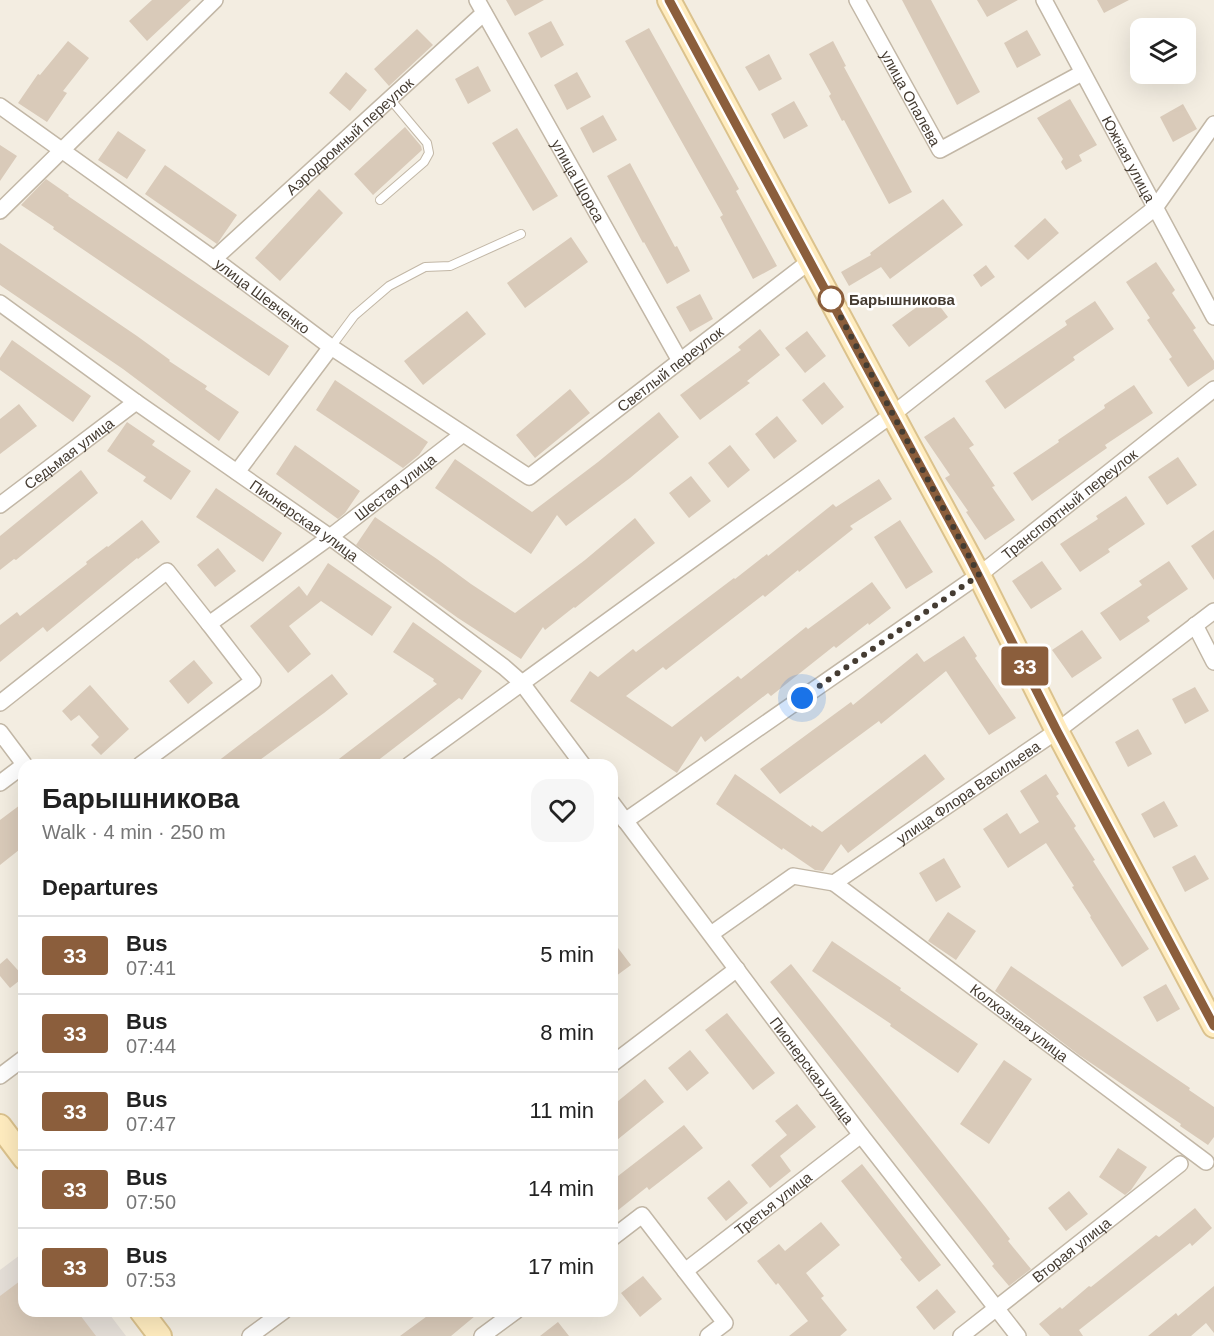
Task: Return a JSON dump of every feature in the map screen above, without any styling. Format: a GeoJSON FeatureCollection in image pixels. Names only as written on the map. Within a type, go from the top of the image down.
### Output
{"type":"FeatureCollection","features":[{"type":"Feature","properties":{"kind":"street"},"geometry":{"type":"LineString","coordinates":[[0,211],[215,0]]}},
{"type":"Feature","properties":{"kind":"street"},"geometry":{"type":"LineString","coordinates":[[669,0],[979,575],[1057,731],[1214,1026]]}},
{"type":"Feature","properties":{"kind":"street","name":"улица Опалева"},"geometry":{"type":"LineString","coordinates":[[857,0],[940,150],[1082,74]]}},
{"type":"Feature","properties":{"kind":"street","name":"Южная улица"},"geometry":{"type":"LineString","coordinates":[[1044,0],[1214,317]]}},
{"type":"Feature","properties":{"kind":"street","name":"Аэродромный переулок"},"geometry":{"type":"LineString","coordinates":[[214,259],[390,99],[481,7]]}},
{"type":"Feature","properties":{"kind":"street","name":"улица Щорса"},"geometry":{"type":"LineString","coordinates":[[481,7],[680,361]]}},
{"type":"Feature","properties":{"kind":"street","name":"улица Шевченко"},"geometry":{"type":"LineString","coordinates":[[0,106],[214,259],[331,347],[529,477]]}},
{"type":"Feature","properties":{"kind":"street"},"geometry":{"type":"LineString","coordinates":[[417,759],[893,414],[1155,208],[1214,124]]}},
{"type":"Feature","properties":{"kind":"street","name":"Светлый переулок"},"geometry":{"type":"LineString","coordinates":[[529,477],[810,261]]}},
{"type":"Feature","properties":{"kind":"street","name":"Пионерская улица"},"geometry":{"type":"LineString","coordinates":[[0,303],[136,402],[330,537],[504,667],[521,682],[579,759]]}},
{"type":"Feature","properties":{"kind":"street"},"geometry":{"type":"LineString","coordinates":[[237,472],[331,347]]}},
{"type":"Feature","properties":{"kind":"street","name":"Транспортный переулок"},"geometry":{"type":"LineString","coordinates":[[625,820],[979,575],[1214,389]]}},
{"type":"Feature","properties":{"kind":"street","name":"Седьмая улица"},"geometry":{"type":"LineString","coordinates":[[0,505],[136,402]]}},
{"type":"Feature","properties":{"kind":"street","name":"Шестая улица"},"geometry":{"type":"LineString","coordinates":[[209,624],[330,537],[463,434]]}},
{"type":"Feature","properties":{"kind":"street"},"geometry":{"type":"LineString","coordinates":[[0,703],[167,571],[253,681],[148,759]]}},
{"type":"Feature","properties":{"kind":"street","name":"улица Флора Васильева"},"geometry":{"type":"LineString","coordinates":[[834,883],[1057,731],[1214,611]]}},
{"type":"Feature","properties":{"kind":"street"},"geometry":{"type":"LineString","coordinates":[[1195,626],[1214,662]]}},
{"type":"Feature","properties":{"kind":"street"},"geometry":{"type":"LineString","coordinates":[[0,732],[20,759]]}},
{"type":"Feature","properties":{"kind":"street"},"geometry":{"type":"LineString","coordinates":[[0,783],[18,770]]}},
{"type":"Feature","properties":{"kind":"street","name":"Пионерская улица"},"geometry":{"type":"LineString","coordinates":[[618,811],[861,1135],[1018,1336]]}},
{"type":"Feature","properties":{"kind":"street"},"geometry":{"type":"LineString","coordinates":[[711,934],[793,876],[834,883]]}},
{"type":"Feature","properties":{"kind":"street","name":"Колхозная улица"},"geometry":{"type":"LineString","coordinates":[[834,883],[1206,1162]]}},
{"type":"Feature","properties":{"kind":"street"},"geometry":{"type":"LineString","coordinates":[[618,1059],[737,969]]}},
{"type":"Feature","properties":{"kind":"street"},"geometry":{"type":"LineString","coordinates":[[0,1076],[18,1062]]}},
{"type":"Feature","properties":{"kind":"street"},"geometry":{"type":"LineString","coordinates":[[0,1126],[18,1150]]}},
{"type":"Feature","properties":{"kind":"street","name":"Третья улица"},"geometry":{"type":"LineString","coordinates":[[685,1271],[861,1135]]}},
{"type":"Feature","properties":{"kind":"street","name":"Вторая улица"},"geometry":{"type":"LineString","coordinates":[[961,1336],[1180,1164]]}},
{"type":"Feature","properties":{"kind":"street"},"geometry":{"type":"LineString","coordinates":[[618,1233],[642,1215],[725,1323],[708,1336]]}},
{"type":"Feature","properties":{"kind":"street"},"geometry":{"type":"LineString","coordinates":[[146,1317],[160,1336]]}},
{"type":"Feature","properties":{"kind":"street"},"geometry":{"type":"LineString","coordinates":[[250,1336],[276,1317]]}},
{"type":"Feature","properties":{"kind":"street"},"geometry":{"type":"LineString","coordinates":[[482,1336],[508,1317]]}},
{"type":"Feature","properties":{"kind":"lane"},"geometry":{"type":"LineString","coordinates":[[380,200],[423,162],[429,153],[428,143],[390,99]]}},
{"type":"Feature","properties":{"kind":"lane"},"geometry":{"type":"LineString","coordinates":[[331,347],[354,316],[389,286],[425,267],[450,266],[521,234]]}},
{"type":"Feature","properties":{"kind":"shaded area"},"geometry":{"type":"Polygon","coordinates":[[[18,1256],[18,1317],[112,1317],[126,1336],[0,1336],[0,1270],[18,1256]]]}},
{"type":"Feature","properties":{"kind":"building"},"geometry":{"type":"Polygon","coordinates":[[[152,0],[191,0],[147,41],[129,21],[152,0]]]}},
{"type":"Feature","properties":{"kind":"building"},"geometry":{"type":"Polygon","coordinates":[[[506,0],[544,0],[515,16],[506,0]]]}},
{"type":"Feature","properties":{"kind":"building"},"geometry":{"type":"Polygon","coordinates":[[[902,0],[931,0],[980,92],[957,105],[902,0]]]}},
{"type":"Feature","properties":{"kind":"building"},"geometry":{"type":"Polygon","coordinates":[[[977,0],[1018,0],[987,17],[977,0]]]}},
{"type":"Feature","properties":{"kind":"building"},"geometry":{"type":"Polygon","coordinates":[[[1097,0],[1129,0],[1104,13],[1097,0]]]}},
{"type":"Feature","properties":{"kind":"building"},"geometry":{"type":"Polygon","coordinates":[[[551,21],[564,45],[541,58],[528,33],[551,21]]]}},
{"type":"Feature","properties":{"kind":"building"},"geometry":{"type":"Polygon","coordinates":[[[649,28],[739,189],[736,191],[777,266],[753,279],[720,217],[723,215],[625,41],[649,28]]]}},
{"type":"Feature","properties":{"kind":"building"},"geometry":{"type":"Polygon","coordinates":[[[417,29],[433,45],[389,86],[374,69],[417,29]]]}},
{"type":"Feature","properties":{"kind":"building"},"geometry":{"type":"Polygon","coordinates":[[[1027,30],[1041,55],[1017,68],[1004,43],[1027,30]]]}},
{"type":"Feature","properties":{"kind":"building"},"geometry":{"type":"Polygon","coordinates":[[[68,41],[89,58],[63,91],[67,93],[47,122],[18,103],[38,74],[40,75],[68,41]]]}},
{"type":"Feature","properties":{"kind":"building"},"geometry":{"type":"Polygon","coordinates":[[[833,41],[846,66],[844,67],[912,192],[889,204],[844,120],[842,121],[829,96],[831,94],[809,54],[833,41]]]}},
{"type":"Feature","properties":{"kind":"building"},"geometry":{"type":"Polygon","coordinates":[[[769,54],[782,79],[759,91],[745,67],[769,54]]]}},
{"type":"Feature","properties":{"kind":"building"},"geometry":{"type":"Polygon","coordinates":[[[478,66],[491,91],[468,104],[455,79],[478,66]]]}},
{"type":"Feature","properties":{"kind":"building"},"geometry":{"type":"Polygon","coordinates":[[[346,72],[367,90],[350,111],[329,93],[346,72]]]}},
{"type":"Feature","properties":{"kind":"building"},"geometry":{"type":"Polygon","coordinates":[[[577,72],[591,97],[567,110],[554,85],[577,72]]]}},
{"type":"Feature","properties":{"kind":"building"},"geometry":{"type":"Polygon","coordinates":[[[1070,99],[1097,145],[1079,155],[1082,161],[1066,170],[1061,162],[1063,159],[1037,118],[1070,99]]]}},
{"type":"Feature","properties":{"kind":"building"},"geometry":{"type":"Polygon","coordinates":[[[794,101],[808,126],[784,139],[771,114],[794,101]]]}},
{"type":"Feature","properties":{"kind":"building"},"geometry":{"type":"Polygon","coordinates":[[[1183,104],[1197,129],[1173,142],[1160,117],[1183,104]]]}},
{"type":"Feature","properties":{"kind":"building"},"geometry":{"type":"Polygon","coordinates":[[[603,115],[617,140],[593,153],[580,128],[603,115]]]}},
{"type":"Feature","properties":{"kind":"building"},"geometry":{"type":"Polygon","coordinates":[[[405,127],[422,150],[373,195],[354,174],[405,127]]]}},
{"type":"Feature","properties":{"kind":"building"},"geometry":{"type":"Polygon","coordinates":[[[517,128],[558,196],[533,211],[492,143],[517,128]]]}},
{"type":"Feature","properties":{"kind":"building"},"geometry":{"type":"Polygon","coordinates":[[[118,131],[146,150],[127,179],[98,160],[118,131]]]}},
{"type":"Feature","properties":{"kind":"building"},"geometry":{"type":"Polygon","coordinates":[[[0,145],[17,156],[0,181],[0,145]]]}},
{"type":"Feature","properties":{"kind":"building"},"geometry":{"type":"Polygon","coordinates":[[[630,163],[690,271],[667,284],[607,176],[630,163]]]}},
{"type":"Feature","properties":{"kind":"building"},"geometry":{"type":"Polygon","coordinates":[[[165,165],[237,215],[217,244],[145,194],[165,165]]]}},
{"type":"Feature","properties":{"kind":"building"},"geometry":{"type":"Polygon","coordinates":[[[46,179],[289,346],[269,376],[21,205],[46,179]]]}},
{"type":"Feature","properties":{"kind":"building"},"geometry":{"type":"Polygon","coordinates":[[[319,189],[343,213],[280,281],[255,258],[319,189]]]}},
{"type":"Feature","properties":{"kind":"building"},"geometry":{"type":"Polygon","coordinates":[[[943,199],[963,225],[890,279],[881,267],[849,286],[841,272],[871,255],[870,253],[943,199]]]}},
{"type":"Feature","properties":{"kind":"building"},"geometry":{"type":"Polygon","coordinates":[[[1045,218],[1059,233],[1028,260],[1014,246],[1045,218]]]}},
{"type":"Feature","properties":{"kind":"building"},"geometry":{"type":"Polygon","coordinates":[[[571,237],[588,262],[525,308],[507,283],[571,237]]]}},
{"type":"Feature","properties":{"kind":"building"},"geometry":{"type":"Polygon","coordinates":[[[0,243],[137,336],[207,386],[205,389],[239,412],[219,441],[123,369],[0,285],[0,243]]]}},
{"type":"Feature","properties":{"kind":"building"},"geometry":{"type":"Polygon","coordinates":[[[1156,262],[1175,290],[1172,293],[1196,328],[1193,330],[1214,361],[1214,369],[1188,387],[1169,359],[1172,357],[1147,320],[1150,318],[1126,282],[1156,262]]]}},
{"type":"Feature","properties":{"kind":"building"},"geometry":{"type":"Polygon","coordinates":[[[986,265],[995,277],[981,287],[973,275],[986,265]]]}},
{"type":"Feature","properties":{"kind":"building"},"geometry":{"type":"Polygon","coordinates":[[[700,294],[713,319],[690,332],[676,307],[700,294]]]}},
{"type":"Feature","properties":{"kind":"building"},"geometry":{"type":"Polygon","coordinates":[[[932,296],[948,317],[909,347],[892,325],[932,296]]]}},
{"type":"Feature","properties":{"kind":"building"},"geometry":{"type":"Polygon","coordinates":[[[1095,301],[1114,329],[1073,357],[1075,360],[1005,409],[985,381],[1067,325],[1065,321],[1095,301]]]}},
{"type":"Feature","properties":{"kind":"building"},"geometry":{"type":"Polygon","coordinates":[[[467,311],[486,334],[423,385],[404,361],[467,311]]]}},
{"type":"Feature","properties":{"kind":"building"},"geometry":{"type":"Polygon","coordinates":[[[760,329],[780,355],[747,381],[750,383],[700,420],[680,395],[741,350],[738,347],[760,329]]]}},
{"type":"Feature","properties":{"kind":"building"},"geometry":{"type":"Polygon","coordinates":[[[807,331],[826,356],[805,373],[785,348],[807,331]]]}},
{"type":"Feature","properties":{"kind":"building"},"geometry":{"type":"Polygon","coordinates":[[[12,340],[91,396],[73,422],[0,370],[0,358],[12,340]]]}},
{"type":"Feature","properties":{"kind":"building"},"geometry":{"type":"Polygon","coordinates":[[[335,380],[428,442],[419,455],[403,468],[316,410],[335,380]]]}},
{"type":"Feature","properties":{"kind":"building"},"geometry":{"type":"Polygon","coordinates":[[[824,382],[844,407],[822,425],[802,400],[824,382]]]}},
{"type":"Feature","properties":{"kind":"building"},"geometry":{"type":"Polygon","coordinates":[[[1134,385],[1153,413],[1105,445],[1107,448],[1032,501],[1013,473],[1059,442],[1058,440],[1105,408],[1104,405],[1134,385]]]}},
{"type":"Feature","properties":{"kind":"building"},"geometry":{"type":"Polygon","coordinates":[[[570,389],[590,413],[535,458],[516,435],[570,389]]]}},
{"type":"Feature","properties":{"kind":"building"},"geometry":{"type":"Polygon","coordinates":[[[19,404],[37,426],[0,454],[0,419],[19,404]]]}},
{"type":"Feature","properties":{"kind":"building"},"geometry":{"type":"Polygon","coordinates":[[[659,412],[679,437],[630,478],[566,526],[557,515],[531,554],[435,488],[455,459],[532,512],[659,412]]]}},
{"type":"Feature","properties":{"kind":"building"},"geometry":{"type":"Polygon","coordinates":[[[777,416],[797,441],[774,459],[755,434],[777,416]]]}},
{"type":"Feature","properties":{"kind":"building"},"geometry":{"type":"Polygon","coordinates":[[[954,417],[974,445],[969,448],[995,486],[992,487],[1015,520],[985,540],[945,478],[950,475],[924,437],[954,417]]]}},
{"type":"Feature","properties":{"kind":"building"},"geometry":{"type":"Polygon","coordinates":[[[127,422],[155,441],[152,445],[191,471],[171,500],[143,481],[146,477],[107,451],[127,422]]]}},
{"type":"Feature","properties":{"kind":"building"},"geometry":{"type":"Polygon","coordinates":[[[295,445],[360,491],[338,519],[276,474],[295,445]]]}},
{"type":"Feature","properties":{"kind":"building"},"geometry":{"type":"Polygon","coordinates":[[[730,445],[750,470],[728,488],[708,463],[730,445]]]}},
{"type":"Feature","properties":{"kind":"building"},"geometry":{"type":"Polygon","coordinates":[[[1178,457],[1197,485],[1167,505],[1148,477],[1178,457]]]}},
{"type":"Feature","properties":{"kind":"building"},"geometry":{"type":"Polygon","coordinates":[[[81,470],[98,493],[16,560],[14,559],[0,570],[0,536],[81,470]]]}},
{"type":"Feature","properties":{"kind":"building"},"geometry":{"type":"Polygon","coordinates":[[[691,476],[711,501],[689,518],[669,493],[691,476]]]}},
{"type":"Feature","properties":{"kind":"building"},"geometry":{"type":"Polygon","coordinates":[[[879,479],[892,499],[850,526],[853,529],[799,572],[798,570],[765,597],[763,595],[666,670],[663,667],[626,696],[672,727],[738,676],[741,679],[806,627],[808,629],[872,582],[891,608],[836,648],[834,646],[771,696],[768,693],[705,742],[701,736],[677,773],[570,701],[590,671],[598,677],[633,649],[636,652],[767,554],[768,556],[833,504],[836,507],[879,479]]]}},
{"type":"Feature","properties":{"kind":"building"},"geometry":{"type":"Polygon","coordinates":[[[216,488],[282,533],[263,562],[196,517],[216,488]]]}},
{"type":"Feature","properties":{"kind":"building"},"geometry":{"type":"Polygon","coordinates":[[[1126,496],[1145,524],[1108,549],[1110,552],[1080,572],[1060,544],[1098,519],[1096,516],[1126,496]]]}},
{"type":"Feature","properties":{"kind":"building"},"geometry":{"type":"Polygon","coordinates":[[[375,517],[515,613],[585,560],[635,518],[655,543],[575,608],[545,630],[543,627],[521,659],[458,618],[356,545],[375,517]]]}},
{"type":"Feature","properties":{"kind":"building"},"geometry":{"type":"Polygon","coordinates":[[[142,520],[160,542],[137,558],[47,632],[43,627],[0,662],[0,625],[17,612],[20,616],[142,520]]]}},
{"type":"Feature","properties":{"kind":"building"},"geometry":{"type":"Polygon","coordinates":[[[900,520],[933,572],[906,589],[874,537],[900,520]]]}},
{"type":"Feature","properties":{"kind":"building"},"geometry":{"type":"Polygon","coordinates":[[[1214,530],[1214,580],[1191,546],[1214,530]]]}},
{"type":"Feature","properties":{"kind":"building"},"geometry":{"type":"Polygon","coordinates":[[[218,548],[236,571],[215,587],[197,565],[218,548]]]}},
{"type":"Feature","properties":{"kind":"building"},"geometry":{"type":"Polygon","coordinates":[[[1042,561],[1062,589],[1031,609],[1012,581],[1042,561]]]}},
{"type":"Feature","properties":{"kind":"building"},"geometry":{"type":"Polygon","coordinates":[[[1169,561],[1188,589],[1147,617],[1150,621],[1120,641],[1100,613],[1142,585],[1139,581],[1169,561]]]}},
{"type":"Feature","properties":{"kind":"building"},"geometry":{"type":"Polygon","coordinates":[[[328,563],[392,607],[372,636],[321,601],[289,626],[311,654],[288,673],[250,626],[299,586],[307,596],[328,563]]]}},
{"type":"Feature","properties":{"kind":"building"},"geometry":{"type":"Polygon","coordinates":[[[413,622],[482,671],[462,700],[459,698],[380,759],[339,759],[437,684],[433,681],[434,679],[393,652],[413,622]]]}},
{"type":"Feature","properties":{"kind":"building"},"geometry":{"type":"Polygon","coordinates":[[[1082,630],[1102,658],[1072,678],[1052,650],[1082,630]]]}},
{"type":"Feature","properties":{"kind":"building"},"geometry":{"type":"Polygon","coordinates":[[[964,636],[977,656],[975,658],[1016,718],[989,735],[946,671],[881,724],[879,721],[780,794],[760,769],[851,702],[853,705],[917,653],[924,662],[964,636]]]}},
{"type":"Feature","properties":{"kind":"building"},"geometry":{"type":"Polygon","coordinates":[[[194,660],[213,683],[188,704],[169,681],[194,660]]]}},
{"type":"Feature","properties":{"kind":"building"},"geometry":{"type":"Polygon","coordinates":[[[332,674],[348,694],[261,759],[221,759],[332,674]]]}},
{"type":"Feature","properties":{"kind":"building"},"geometry":{"type":"Polygon","coordinates":[[[90,685],[129,729],[101,755],[91,745],[99,737],[79,715],[71,721],[62,711],[90,685]]]}},
{"type":"Feature","properties":{"kind":"building"},"geometry":{"type":"Polygon","coordinates":[[[1195,687],[1209,711],[1185,724],[1172,699],[1195,687]]]}},
{"type":"Feature","properties":{"kind":"building"},"geometry":{"type":"Polygon","coordinates":[[[1138,729],[1152,754],[1128,767],[1115,742],[1138,729]]]}},
{"type":"Feature","properties":{"kind":"building"},"geometry":{"type":"Polygon","coordinates":[[[925,754],[945,779],[848,853],[841,844],[823,871],[815,870],[783,848],[782,850],[716,804],[735,774],[811,827],[812,825],[822,832],[925,754]]]}},
{"type":"Feature","properties":{"kind":"building"},"geometry":{"type":"Polygon","coordinates":[[[1046,774],[1059,794],[1056,796],[1076,826],[1074,828],[1095,860],[1093,861],[1149,949],[1122,967],[1046,843],[1008,868],[983,829],[1007,813],[1020,834],[1039,822],[1020,791],[1046,774]]]}},
{"type":"Feature","properties":{"kind":"building"},"geometry":{"type":"Polygon","coordinates":[[[1164,801],[1178,826],[1154,838],[1141,814],[1164,801]]]}},
{"type":"Feature","properties":{"kind":"building"},"geometry":{"type":"Polygon","coordinates":[[[18,806],[18,851],[0,865],[0,820],[18,806]]]}},
{"type":"Feature","properties":{"kind":"building"},"geometry":{"type":"Polygon","coordinates":[[[1195,855],[1209,879],[1185,892],[1172,867],[1195,855]]]}},
{"type":"Feature","properties":{"kind":"building"},"geometry":{"type":"Polygon","coordinates":[[[944,858],[961,887],[936,902],[919,873],[944,858]]]}},
{"type":"Feature","properties":{"kind":"building"},"geometry":{"type":"Polygon","coordinates":[[[948,912],[976,931],[956,960],[928,941],[948,912]]]}},
{"type":"Feature","properties":{"kind":"building"},"geometry":{"type":"Polygon","coordinates":[[[832,941],[978,1044],[958,1073],[812,971],[832,941]]]}},
{"type":"Feature","properties":{"kind":"building"},"geometry":{"type":"Polygon","coordinates":[[[618,948],[631,965],[618,975],[618,948]]]}},
{"type":"Feature","properties":{"kind":"building"},"geometry":{"type":"Polygon","coordinates":[[[7,958],[18,970],[18,982],[10,988],[0,976],[0,964],[7,958]]]}},
{"type":"Feature","properties":{"kind":"building"},"geometry":{"type":"Polygon","coordinates":[[[791,964],[986,1208],[1010,1239],[1008,1241],[1031,1269],[1009,1286],[992,1266],[994,1264],[970,1233],[770,982],[791,964]]]}},
{"type":"Feature","properties":{"kind":"building"},"geometry":{"type":"Polygon","coordinates":[[[1011,966],[1190,1088],[1189,1090],[1214,1107],[1214,1137],[1208,1145],[1079,1055],[995,991],[1011,966]]]}},
{"type":"Feature","properties":{"kind":"building"},"geometry":{"type":"Polygon","coordinates":[[[1166,984],[1180,1009],[1157,1022],[1143,997],[1166,984]]]}},
{"type":"Feature","properties":{"kind":"building"},"geometry":{"type":"Polygon","coordinates":[[[727,1013],[775,1073],[753,1090],[705,1030],[727,1013]]]}},
{"type":"Feature","properties":{"kind":"building"},"geometry":{"type":"Polygon","coordinates":[[[690,1050],[709,1073],[687,1091],[668,1068],[690,1050]]]}},
{"type":"Feature","properties":{"kind":"building"},"geometry":{"type":"Polygon","coordinates":[[[1004,1060],[1032,1079],[989,1144],[960,1124],[1004,1060]]]}},
{"type":"Feature","properties":{"kind":"building"},"geometry":{"type":"Polygon","coordinates":[[[645,1079],[664,1102],[618,1139],[618,1101],[645,1079]]]}},
{"type":"Feature","properties":{"kind":"building"},"geometry":{"type":"Polygon","coordinates":[[[797,1104],[816,1127],[780,1156],[791,1171],[770,1188],[751,1165],[787,1135],[775,1121],[797,1104]]]}},
{"type":"Feature","properties":{"kind":"building"},"geometry":{"type":"Polygon","coordinates":[[[684,1125],[703,1148],[649,1190],[647,1187],[618,1210],[618,1176],[684,1125]]]}},
{"type":"Feature","properties":{"kind":"building"},"geometry":{"type":"Polygon","coordinates":[[[1118,1148],[1147,1167],[1125,1195],[1099,1177],[1118,1148]]]}},
{"type":"Feature","properties":{"kind":"building"},"geometry":{"type":"Polygon","coordinates":[[[862,1164],[941,1265],[919,1282],[841,1181],[862,1164]]]}},
{"type":"Feature","properties":{"kind":"building"},"geometry":{"type":"Polygon","coordinates":[[[729,1180],[748,1203],[726,1221],[707,1198],[729,1180]]]}},
{"type":"Feature","properties":{"kind":"building"},"geometry":{"type":"Polygon","coordinates":[[[1069,1191],[1088,1214],[1066,1231],[1048,1208],[1069,1191]]]}},
{"type":"Feature","properties":{"kind":"building"},"geometry":{"type":"Polygon","coordinates":[[[1195,1208],[1212,1228],[1192,1246],[1190,1243],[1079,1330],[1083,1336],[1050,1336],[1039,1324],[1060,1307],[1062,1309],[1089,1286],[1091,1287],[1156,1235],[1159,1237],[1195,1208]]]}},
{"type":"Feature","properties":{"kind":"building"},"geometry":{"type":"Polygon","coordinates":[[[821,1222],[840,1245],[806,1273],[824,1296],[821,1298],[847,1330],[840,1336],[789,1336],[808,1321],[757,1261],[779,1244],[785,1251],[821,1222]]]}},
{"type":"Feature","properties":{"kind":"building"},"geometry":{"type":"Polygon","coordinates":[[[643,1276],[662,1299],[640,1317],[621,1293],[643,1276]]]}},
{"type":"Feature","properties":{"kind":"building"},"geometry":{"type":"Polygon","coordinates":[[[18,1282],[18,1317],[82,1317],[96,1336],[0,1336],[0,1296],[18,1282]]]}},
{"type":"Feature","properties":{"kind":"building"},"geometry":{"type":"Polygon","coordinates":[[[1214,1286],[1214,1333],[1206,1323],[1191,1336],[1148,1336],[1176,1313],[1178,1316],[1214,1286]]]}},
{"type":"Feature","properties":{"kind":"building"},"geometry":{"type":"Polygon","coordinates":[[[937,1289],[956,1312],[934,1330],[916,1307],[937,1289]]]}},
{"type":"Feature","properties":{"kind":"building"},"geometry":{"type":"Polygon","coordinates":[[[426,1317],[474,1317],[451,1336],[400,1336],[426,1317]]]}},
{"type":"Feature","properties":{"kind":"building"},"geometry":{"type":"Polygon","coordinates":[[[558,1322],[569,1336],[540,1336],[558,1322]]]}},
{"type":"Feature","properties":{"kind":"bus line","name":"33"},"geometry":{"type":"LineString","coordinates":[[669,0],[979,575],[1057,731],[1214,1026]]}},
{"type":"Feature","properties":{"kind":"place","name":"Барышникова"},"geometry":{"type":"Point","coordinates":[831,299]}},
{"type":"Feature","properties":{"kind":"route"},"geometry":{"type":"LineString","coordinates":[[802,698],[979,575],[831,299]]}}]}
